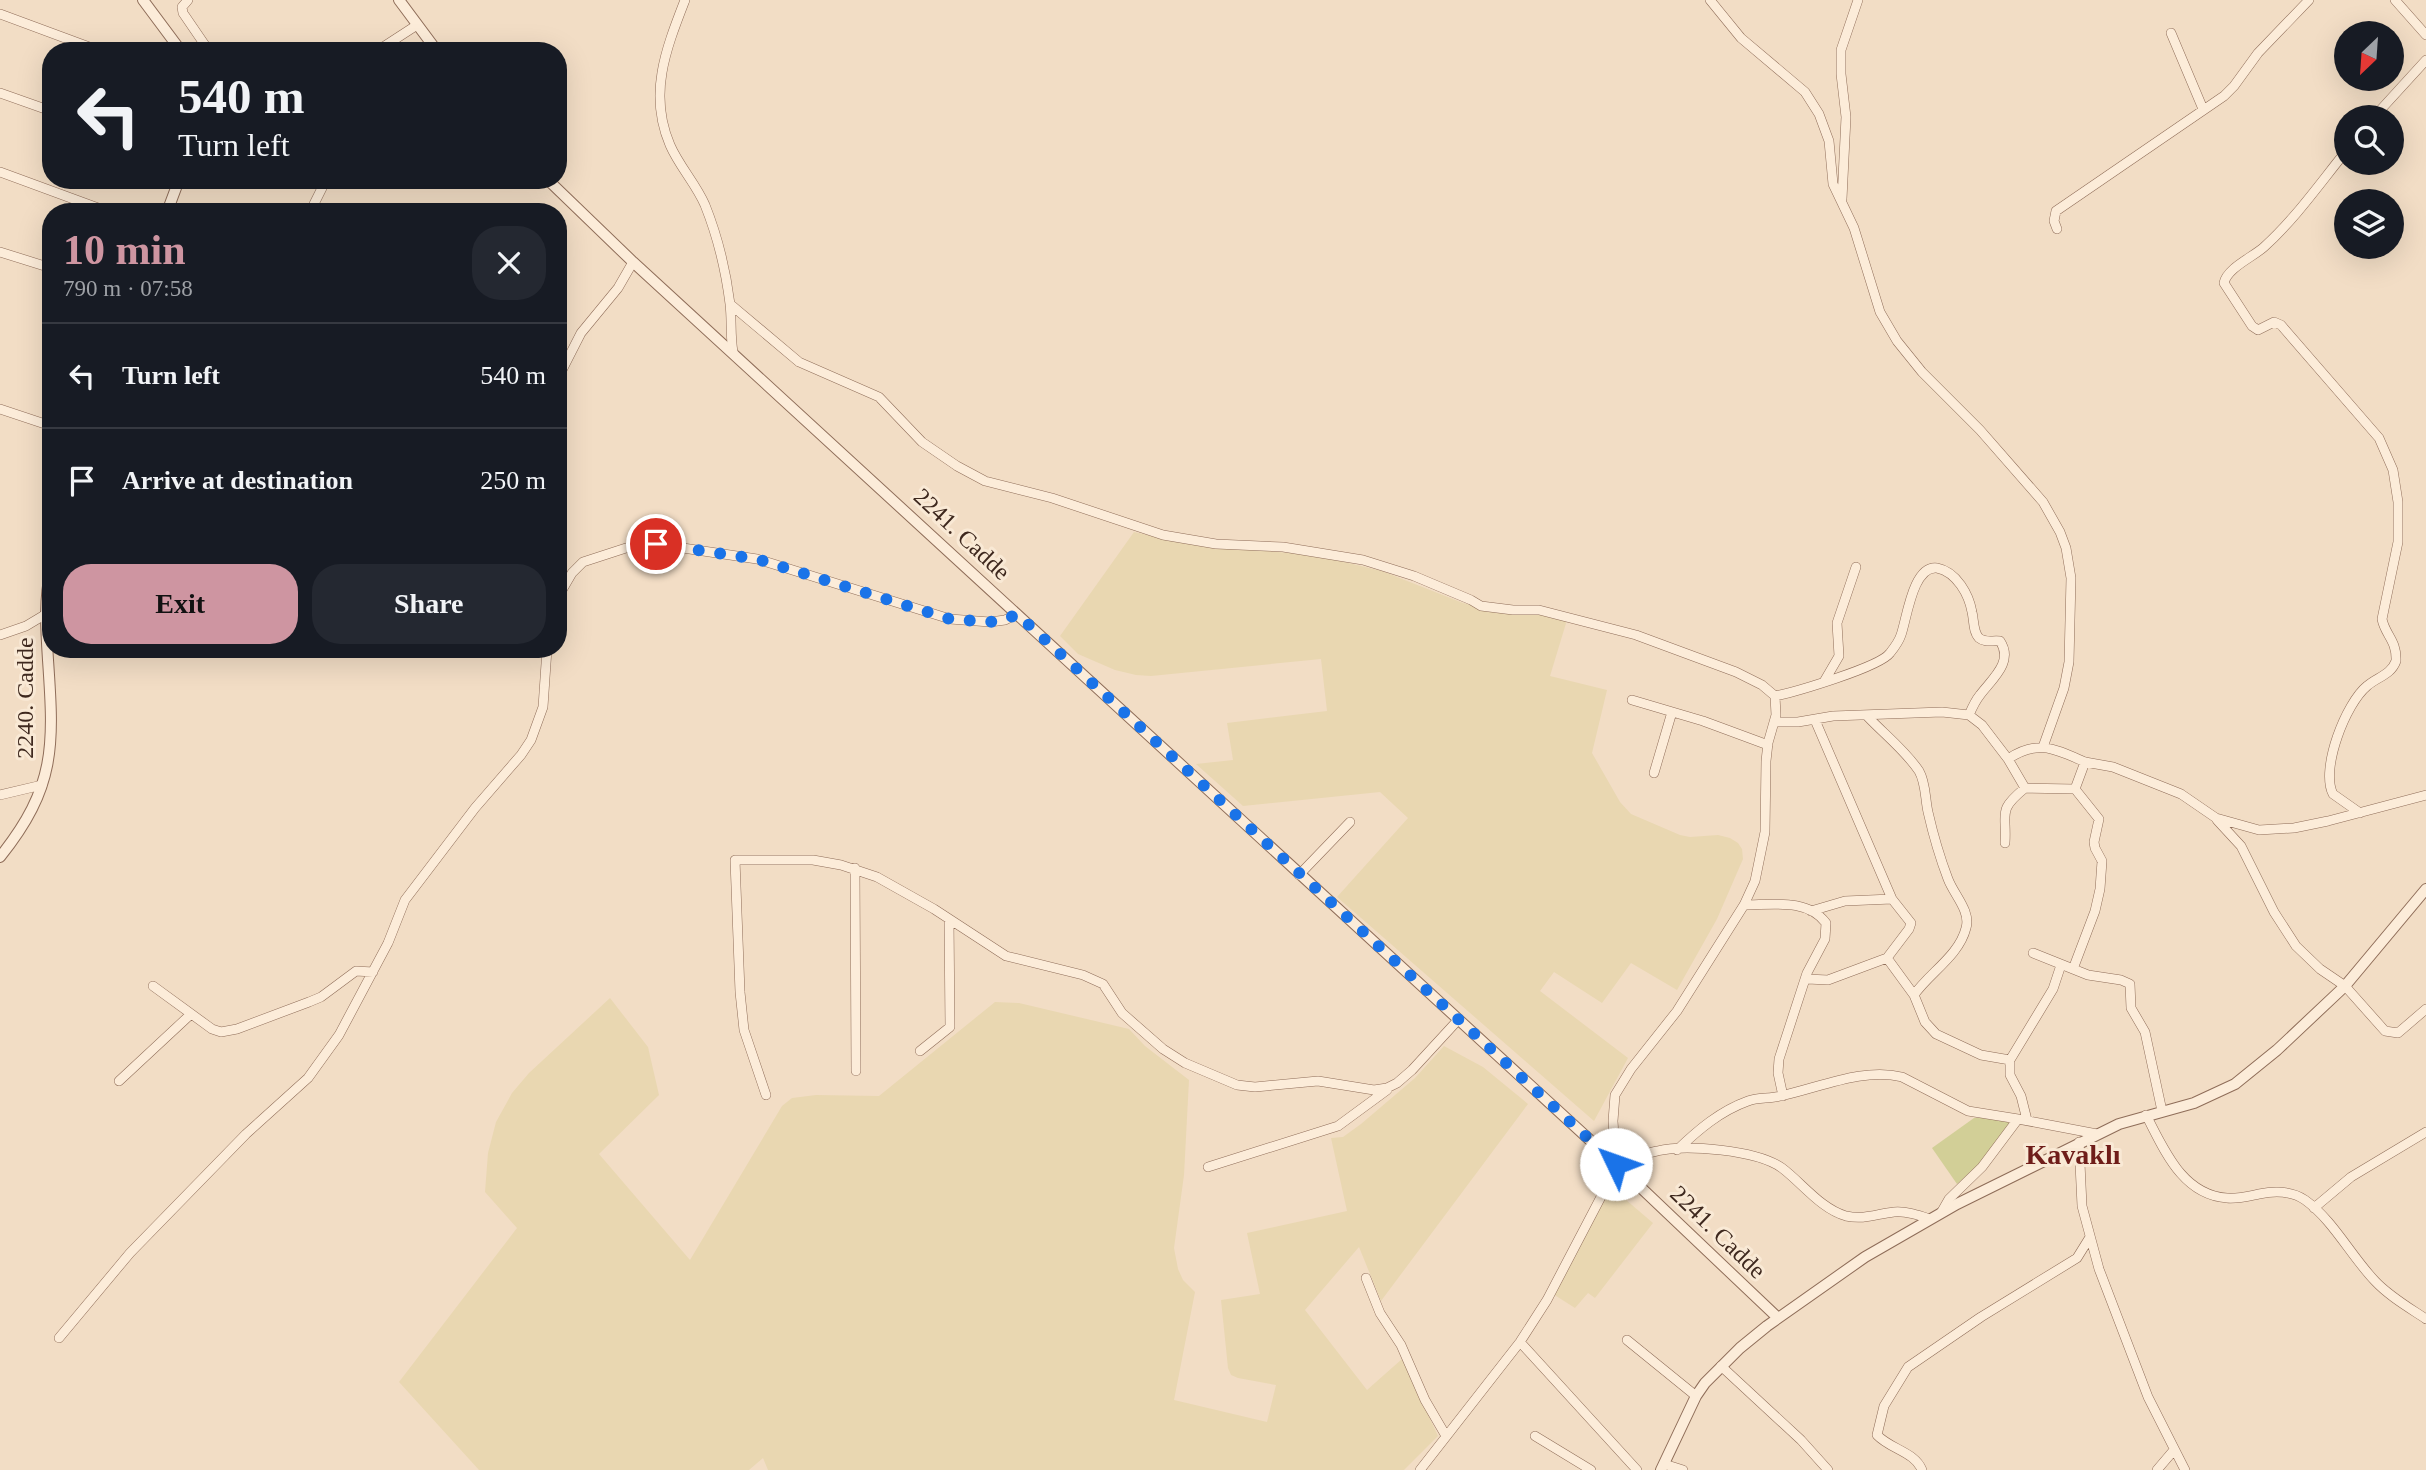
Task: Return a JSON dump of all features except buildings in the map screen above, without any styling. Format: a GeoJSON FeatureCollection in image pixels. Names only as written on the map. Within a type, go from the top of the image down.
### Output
{"type":"FeatureCollection","features":[{"type":"Feature","properties":{"kind":"street"},"geometry":{"type":"LineString","coordinates":[[143,0],[174,42]]}},
{"type":"Feature","properties":{"kind":"street"},"geometry":{"type":"LineString","coordinates":[[188,0],[182,7],[183,13],[203,42]]}},
{"type":"Feature","properties":{"kind":"street"},"geometry":{"type":"LineString","coordinates":[[399,0],[430,42]]}},
{"type":"Feature","properties":{"kind":"street"},"geometry":{"type":"LineString","coordinates":[[684,0],[664,57],[659,88],[661,111],[670,144],[705,205],[730,304],[729,331],[733,352]]}},
{"type":"Feature","properties":{"kind":"street"},"geometry":{"type":"LineString","coordinates":[[1710,0],[1741,38],[1791,79],[1812,102],[1829,141],[1831,175],[1862,250],[1880,312],[1892,333],[1922,372],[1980,430],[2036,494],[2051,515],[2063,540],[2071,578],[2069,662],[2064,688],[2043,747]]}},
{"type":"Feature","properties":{"kind":"street"},"geometry":{"type":"LineString","coordinates":[[1842,201],[1846,117],[1841,74],[1842,50],[1858,0]]}},
{"type":"Feature","properties":{"kind":"street"},"geometry":{"type":"LineString","coordinates":[[2057,229],[2054,221],[2056,211],[2230,90],[2258,52],[2309,0]]}},
{"type":"Feature","properties":{"kind":"street"},"geometry":{"type":"LineString","coordinates":[[2395,0],[2426,35]]}},
{"type":"Feature","properties":{"kind":"street"},"geometry":{"type":"LineString","coordinates":[[0,14],[76,42]]}},
{"type":"Feature","properties":{"kind":"street"},"geometry":{"type":"LineString","coordinates":[[392,42],[418,25]]}},
{"type":"Feature","properties":{"kind":"street"},"geometry":{"type":"LineString","coordinates":[[2171,33],[2203,109]]}},
{"type":"Feature","properties":{"kind":"street"},"geometry":{"type":"LineString","coordinates":[[400,42],[405,34]]}},
{"type":"Feature","properties":{"kind":"street"},"geometry":{"type":"LineString","coordinates":[[2385,105],[2426,60]]}},
{"type":"Feature","properties":{"kind":"street"},"geometry":{"type":"LineString","coordinates":[[0,93],[42,108]]}},
{"type":"Feature","properties":{"kind":"street"},"geometry":{"type":"LineString","coordinates":[[2334,167],[2290,223],[2255,255],[2226,276],[2224,283],[2252,327],[2258,330],[2274,323],[2281,325],[2379,438],[2393,470],[2398,502],[2398,542],[2382,619],[2385,630],[2393,639],[2396,661],[2388,673],[2367,686],[2352,703],[2343,723],[2329,777],[2333,794],[2360,813]]}},
{"type":"Feature","properties":{"kind":"street"},"geometry":{"type":"LineString","coordinates":[[0,173],[42,188]]}},
{"type":"Feature","properties":{"kind":"street"},"geometry":{"type":"LineString","coordinates":[[45,189],[84,203]]}},
{"type":"Feature","properties":{"kind":"street","name":"2241. Cadde"},"geometry":{"type":"LineString","coordinates":[[557,189],[633,262],[1616,1164],[1778,1318]]}},
{"type":"Feature","properties":{"kind":"street"},"geometry":{"type":"LineString","coordinates":[[0,252],[42,265]]}},
{"type":"Feature","properties":{"kind":"street"},"geometry":{"type":"LineString","coordinates":[[567,360],[581,333],[618,288],[633,262]]}},
{"type":"Feature","properties":{"kind":"street"},"geometry":{"type":"LineString","coordinates":[[730,304],[799,362],[864,388],[879,397],[922,442],[985,481],[1060,500],[1163,535],[1216,544],[1283,547],[1363,560],[1414,576],[1481,606],[1539,610],[1571,616],[1646,638],[1736,672],[1762,685],[1775,696],[1777,708],[1768,746],[1765,832],[1755,881],[1744,905],[1678,1011],[1615,1095],[1613,1121],[1616,1164],[1546,1300],[1520,1342],[1420,1470]]}},
{"type":"Feature","properties":{"kind":"street"},"geometry":{"type":"LineString","coordinates":[[0,409],[42,423]]}},
{"type":"Feature","properties":{"kind":"street"},"geometry":{"type":"LineString","coordinates":[[567,582],[583,562],[626,548],[656,544],[757,559],[950,619],[990,622],[1005,620],[1017,614]]}},
{"type":"Feature","properties":{"kind":"street"},"geometry":{"type":"LineString","coordinates":[[1825,680],[1839,656],[1837,623],[1856,567]]}},
{"type":"Feature","properties":{"kind":"street"},"geometry":{"type":"LineString","coordinates":[[1775,696],[1878,664],[1888,656],[1900,638],[1919,578],[1930,568],[1941,569],[1957,581],[1966,594],[1976,633],[1980,638],[2000,641],[2005,653],[1999,674],[1980,695],[1969,715]]}},
{"type":"Feature","properties":{"kind":"street"},"geometry":{"type":"LineString","coordinates":[[0,635],[26,626],[42,616]]}},
{"type":"Feature","properties":{"kind":"street","name":"2240. Cadde"},"geometry":{"type":"LineString","coordinates":[[0,857],[27,819],[42,785],[50,745],[48,658]]}},
{"type":"Feature","properties":{"kind":"street"},"geometry":{"type":"LineString","coordinates":[[59,1338],[99,1288],[162,1218],[308,1077],[347,1023],[405,900],[531,740],[543,706],[546,658]]}},
{"type":"Feature","properties":{"kind":"street"},"geometry":{"type":"LineString","coordinates":[[1632,699],[1768,746]]}},
{"type":"Feature","properties":{"kind":"street"},"geometry":{"type":"LineString","coordinates":[[1654,773],[1672,712]]}},
{"type":"Feature","properties":{"kind":"street"},"geometry":{"type":"LineString","coordinates":[[1774,722],[1815,720],[1833,716],[1942,712],[1969,715],[1982,726],[2008,759],[2025,788]]}},
{"type":"Feature","properties":{"kind":"street"},"geometry":{"type":"LineString","coordinates":[[1867,716],[1919,771],[1928,814],[1948,878],[1968,919],[1965,933],[1955,950],[1923,982],[1914,995]]}},
{"type":"Feature","properties":{"kind":"street"},"geometry":{"type":"LineString","coordinates":[[1807,979],[1828,980],[1887,958],[1912,925],[1892,899],[1815,720]]}},
{"type":"Feature","properties":{"kind":"street"},"geometry":{"type":"LineString","coordinates":[[2008,759],[2020,751],[2043,747],[2085,762],[2113,767],[2182,794],[2216,818],[2241,846],[2274,912],[2296,946],[2320,969],[2345,986],[2389,1033],[2398,1033],[2426,1009]]}},
{"type":"Feature","properties":{"kind":"street"},"geometry":{"type":"LineString","coordinates":[[2075,789],[2085,762]]}},
{"type":"Feature","properties":{"kind":"street"},"geometry":{"type":"LineString","coordinates":[[0,795],[42,785]]}},
{"type":"Feature","properties":{"kind":"street"},"geometry":{"type":"LineString","coordinates":[[2005,843],[2003,821],[2006,806],[2025,788],[2075,789]]}},
{"type":"Feature","properties":{"kind":"street"},"geometry":{"type":"LineString","coordinates":[[2073,969],[2095,911],[2102,861],[2094,842],[2099,819],[2075,789]]}},
{"type":"Feature","properties":{"kind":"street"},"geometry":{"type":"LineString","coordinates":[[2216,818],[2259,830],[2294,828],[2426,795]]}},
{"type":"Feature","properties":{"kind":"street"},"geometry":{"type":"LineString","coordinates":[[1299,875],[1350,822]]}},
{"type":"Feature","properties":{"kind":"street"},"geometry":{"type":"LineString","coordinates":[[765,1094],[744,1030],[740,992],[736,860],[813,860],[855,868],[893,886],[1006,956],[1083,975],[1103,984],[1122,1013],[1163,1049],[1185,1063],[1237,1086],[1255,1087],[1306,1080],[1374,1090],[1392,1086]]}},
{"type":"Feature","properties":{"kind":"street"},"geometry":{"type":"LineString","coordinates":[[855,868],[856,1071]]}},
{"type":"Feature","properties":{"kind":"street"},"geometry":{"type":"LineString","coordinates":[[1683,1470],[1662,1467],[1696,1396],[1721,1366],[1778,1318],[1856,1263],[1930,1219],[2079,1142],[2146,1115],[2194,1103],[2235,1084],[2277,1050],[2345,986],[2426,889]]}},
{"type":"Feature","properties":{"kind":"street"},"geometry":{"type":"LineString","coordinates":[[1811,911],[1845,901],[1892,899]]}},
{"type":"Feature","properties":{"kind":"street"},"geometry":{"type":"LineString","coordinates":[[1744,905],[1794,904],[1819,915],[1826,923],[1827,931],[1779,1059],[1778,1073],[1783,1096]]}},
{"type":"Feature","properties":{"kind":"street"},"geometry":{"type":"LineString","coordinates":[[920,1051],[950,1027],[949,919]]}},
{"type":"Feature","properties":{"kind":"street"},"geometry":{"type":"LineString","coordinates":[[2033,953],[2101,978],[2130,984],[2131,1008],[2145,1032],[2162,1111]]}},
{"type":"Feature","properties":{"kind":"street"},"geometry":{"type":"LineString","coordinates":[[1887,958],[1914,995],[1925,1022],[1936,1034],[1981,1055],[2010,1060]]}},
{"type":"Feature","properties":{"kind":"street"},"geometry":{"type":"LineString","coordinates":[[1941,1213],[1949,1199],[1982,1167],[2023,1119],[2021,1096],[2010,1075],[2010,1060],[2053,989],[2061,965]]}},
{"type":"Feature","properties":{"kind":"street"},"geometry":{"type":"LineString","coordinates":[[153,986],[216,1031],[237,1029],[321,996],[356,971],[373,972]]}},
{"type":"Feature","properties":{"kind":"street"},"geometry":{"type":"LineString","coordinates":[[119,1081],[191,1014]]}},
{"type":"Feature","properties":{"kind":"street"},"geometry":{"type":"LineString","coordinates":[[1208,1167],[1338,1126],[1412,1070],[1458,1020]]}},
{"type":"Feature","properties":{"kind":"street"},"geometry":{"type":"LineString","coordinates":[[1677,1150],[1700,1128],[1751,1100],[1783,1096],[1867,1075],[1892,1074],[1968,1111],[2097,1134]]}},
{"type":"Feature","properties":{"kind":"street"},"geometry":{"type":"LineString","coordinates":[[2146,1115],[2171,1162],[2191,1185],[2228,1198],[2272,1192],[2304,1199],[2387,1293],[2426,1319]]}},
{"type":"Feature","properties":{"kind":"street"},"geometry":{"type":"LineString","coordinates":[[2314,1209],[2351,1177],[2426,1132]]}},
{"type":"Feature","properties":{"kind":"street"},"geometry":{"type":"LineString","coordinates":[[2079,1142],[2082,1206],[2107,1293],[2133,1361],[2185,1470]]}},
{"type":"Feature","properties":{"kind":"street"},"geometry":{"type":"LineString","coordinates":[[1616,1164],[1659,1150],[1739,1152],[1768,1159],[1833,1210],[1845,1215],[1865,1219],[1895,1212],[1910,1212],[1930,1219]]}},
{"type":"Feature","properties":{"kind":"street"},"geometry":{"type":"LineString","coordinates":[[1922,1470],[1920,1464],[1908,1454],[1886,1444],[1877,1435],[1884,1406],[1908,1367],[1981,1317],[2077,1258],[2090,1237]]}},
{"type":"Feature","properties":{"kind":"street"},"geometry":{"type":"LineString","coordinates":[[1366,1278],[1380,1313],[1401,1345],[1429,1408],[1446,1436]]}},
{"type":"Feature","properties":{"kind":"street"},"geometry":{"type":"LineString","coordinates":[[1627,1340],[1696,1396]]}},
{"type":"Feature","properties":{"kind":"street"},"geometry":{"type":"LineString","coordinates":[[1520,1342],[1637,1470]]}},
{"type":"Feature","properties":{"kind":"street"},"geometry":{"type":"LineString","coordinates":[[1721,1366],[1801,1440],[1828,1470]]}},
{"type":"Feature","properties":{"kind":"street"},"geometry":{"type":"LineString","coordinates":[[1535,1436],[1591,1470]]}},
{"type":"Feature","properties":{"kind":"street"},"geometry":{"type":"LineString","coordinates":[[2157,1470],[2174,1450]]}},
{"type":"Feature","properties":{"kind":"shaded area"},"geometry":{"type":"Polygon","coordinates":[[[1134,532],[1188,544],[1312,555],[1382,571],[1463,603],[1567,620],[1550,676],[1607,690],[1592,753],[1620,802],[1631,814],[1680,835],[1718,835],[1730,838],[1742,849],[1743,859],[1717,919],[1677,990],[1631,963],[1602,1003],[1554,972],[1540,991],[1628,1058],[1594,1121],[1337,897],[1408,818],[1380,792],[1243,806],[1196,764],[1233,760],[1227,723],[1327,711],[1321,659],[1151,676],[1136,675],[1115,670],[1078,654],[1060,636],[1134,532]]]}},
{"type":"Feature","properties":{"kind":"shaded area"},"geometry":{"type":"Polygon","coordinates":[[[610,998],[648,1047],[659,1095],[599,1154],[690,1260],[782,1106],[792,1098],[816,1095],[879,1096],[995,1002],[1019,1003],[1129,1029],[1145,1046],[1189,1080],[1184,1175],[1174,1248],[1183,1280],[1195,1292],[1174,1400],[1267,1422],[1276,1385],[1238,1378],[1231,1375],[1228,1368],[1221,1300],[1260,1294],[1247,1233],[1347,1211],[1331,1138],[1343,1137],[1361,1124],[1415,1078],[1444,1046],[1483,1067],[1528,1104],[1381,1301],[1359,1247],[1305,1310],[1367,1390],[1402,1359],[1438,1436],[1404,1470],[768,1470],[763,1458],[749,1470],[479,1470],[399,1382],[517,1228],[485,1192],[488,1153],[496,1122],[512,1093],[529,1073],[610,998]]]}},
{"type":"Feature","properties":{"kind":"shaded area"},"geometry":{"type":"Polygon","coordinates":[[[1995,1117],[2010,1123],[1977,1167],[1957,1184],[1932,1148],[1974,1118],[1995,1117]]]}},
{"type":"Feature","properties":{"kind":"shaded area"},"geometry":{"type":"Polygon","coordinates":[[[1611,1187],[1653,1223],[1595,1298],[1588,1293],[1575,1308],[1553,1294],[1611,1187]]]}},
{"type":"Feature","properties":{"kind":"district","name":"Kavaklı"},"geometry":{"type":"Point","coordinates":[2073,1154]}},
{"type":"Feature","properties":{"kind":"route"},"geometry":{"type":"LineString","coordinates":[[656,544],[757,559],[950,619],[990,622],[1005,620],[1017,614],[1616,1164]]}}]}
